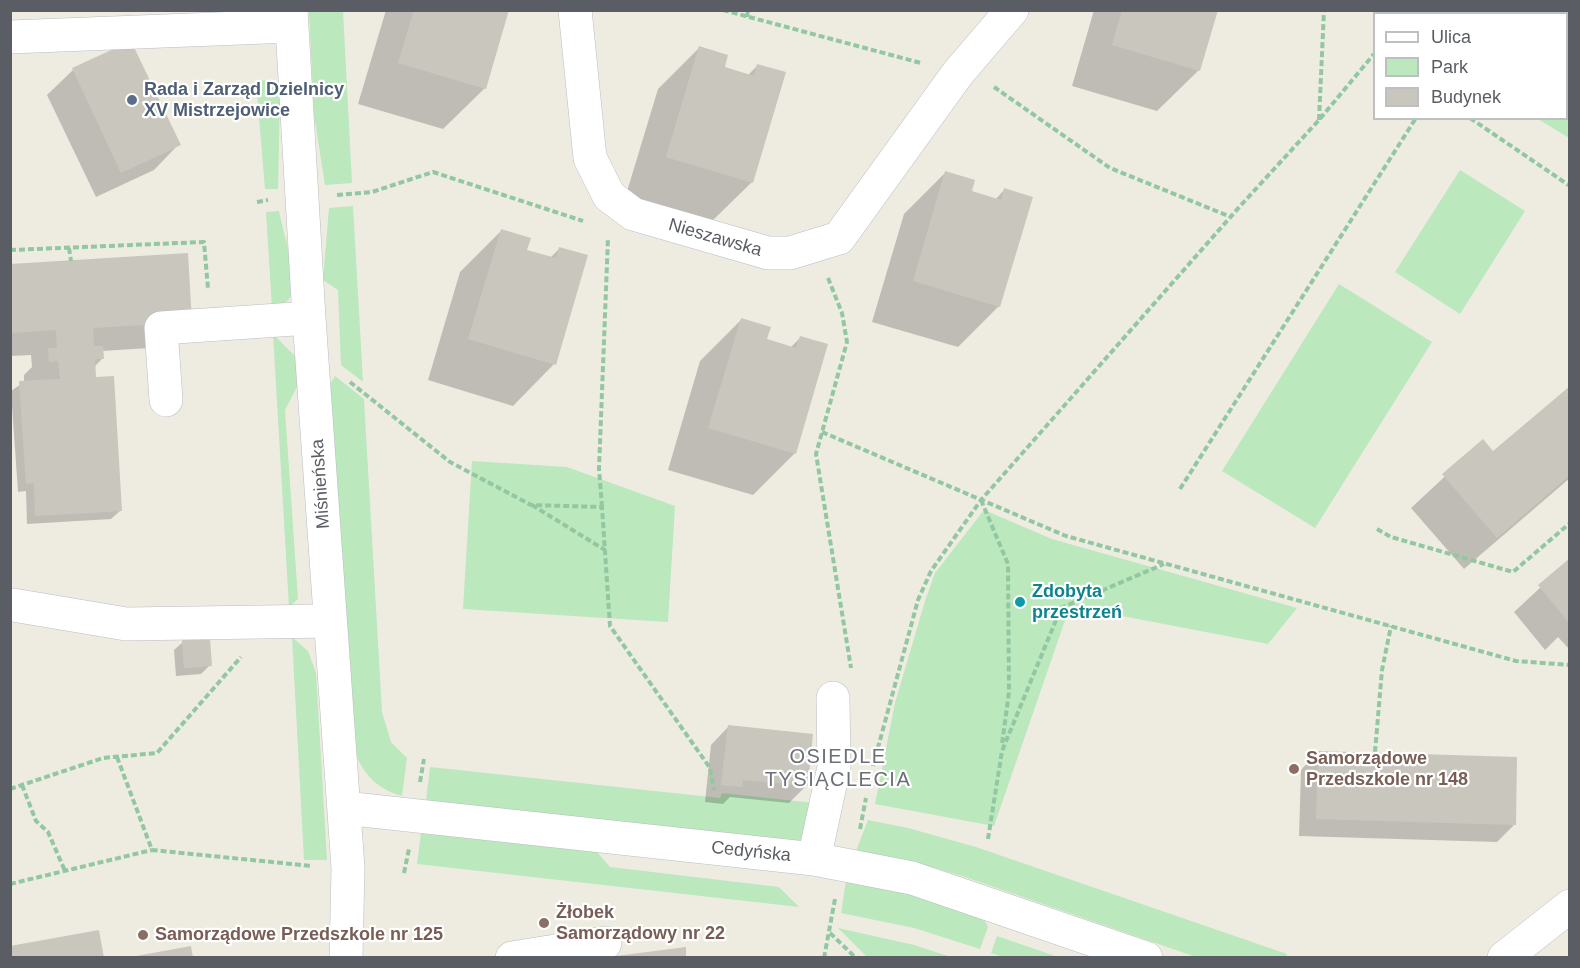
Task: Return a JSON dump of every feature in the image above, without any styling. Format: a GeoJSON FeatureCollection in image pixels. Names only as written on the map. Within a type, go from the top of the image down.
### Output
{"type":"FeatureCollection","features":[{"type":"Feature","properties":{"kind":"street","name":"Nieszawska"},"geometry":{"type":"LineString","coordinates":[[575,10],[590,158],[620,222],[768,253],[790,253],[816,247],[839,238],[958,73],[1012,10]]}},
{"type":"Feature","properties":{"kind":"street"},"geometry":{"type":"LineString","coordinates":[[10,37],[291,18]]}},
{"type":"Feature","properties":{"kind":"street","name":"Miśnieńska"},"geometry":{"type":"LineString","coordinates":[[291,18],[309,318],[348,868],[346,957]]}},
{"type":"Feature","properties":{"kind":"street"},"geometry":{"type":"LineString","coordinates":[[166,400],[160,328],[309,318]]}},
{"type":"Feature","properties":{"kind":"street"},"geometry":{"type":"LineString","coordinates":[[14,605],[126,624],[330,621]]}},
{"type":"Feature","properties":{"kind":"street"},"geometry":{"type":"LineString","coordinates":[[814,859],[834,767],[843,688]]}},
{"type":"Feature","properties":{"kind":"street","name":"Cedyńska"},"geometry":{"type":"LineString","coordinates":[[344,808],[814,859],[912,878],[1146,957]]}},
{"type":"Feature","properties":{"kind":"street"},"geometry":{"type":"LineString","coordinates":[[1504,957],[1569,906]]}},
{"type":"Feature","properties":{"kind":"street"},"geometry":{"type":"LineString","coordinates":[[512,957],[605,943]]}},
{"type":"Feature","properties":{"kind":"path"},"geometry":{"type":"LineString","coordinates":[[747,17],[748,10]]}},
{"type":"Feature","properties":{"kind":"path"},"geometry":{"type":"LineString","coordinates":[[1319,120],[1324,10]]}},
{"type":"Feature","properties":{"kind":"path"},"geometry":{"type":"LineString","coordinates":[[871,777],[918,600],[931,571],[981,500],[1319,120],[1373,55]]}},
{"type":"Feature","properties":{"kind":"path"},"geometry":{"type":"LineString","coordinates":[[1180,489],[1415,120]]}},
{"type":"Feature","properties":{"kind":"path"},"geometry":{"type":"LineString","coordinates":[[1473,120],[1569,186]]}},
{"type":"Feature","properties":{"kind":"path"},"geometry":{"type":"LineString","coordinates":[[336,195],[372,192],[433,172],[620,222],[599,469],[610,626],[710,768],[714,790]]}},
{"type":"Feature","properties":{"kind":"path"},"geometry":{"type":"LineString","coordinates":[[10,250],[204,242],[210,325]]}},
{"type":"Feature","properties":{"kind":"path"},"geometry":{"type":"LineString","coordinates":[[816,247],[842,314],[847,342],[816,454],[843,688]]}},
{"type":"Feature","properties":{"kind":"path"},"geometry":{"type":"LineString","coordinates":[[69,248],[71,261]]}},
{"type":"Feature","properties":{"kind":"path"},"geometry":{"type":"LineString","coordinates":[[314,372],[339,372],[450,462],[531,505],[605,550]]}},
{"type":"Feature","properties":{"kind":"path"},"geometry":{"type":"LineString","coordinates":[[822,432],[1066,536],[1516,661],[1569,665]]}},
{"type":"Feature","properties":{"kind":"path"},"geometry":{"type":"LineString","coordinates":[[981,500],[1008,564],[1009,692],[988,839]]}},
{"type":"Feature","properties":{"kind":"path"},"geometry":{"type":"LineString","coordinates":[[531,505],[602,507]]}},
{"type":"Feature","properties":{"kind":"path"},"geometry":{"type":"LineString","coordinates":[[1377,529],[1391,537],[1513,572],[1569,523]]}},
{"type":"Feature","properties":{"kind":"path"},"geometry":{"type":"LineString","coordinates":[[1002,751],[1061,608],[1164,564]]}},
{"type":"Feature","properties":{"kind":"path"},"geometry":{"type":"LineString","coordinates":[[10,789],[103,758],[157,753],[258,637],[282,622]]}},
{"type":"Feature","properties":{"kind":"path"},"geometry":{"type":"LineString","coordinates":[[1376,752],[1382,670],[1391,626]]}},
{"type":"Feature","properties":{"kind":"path"},"geometry":{"type":"LineString","coordinates":[[868,756],[873,766]]}},
{"type":"Feature","properties":{"kind":"path"},"geometry":{"type":"LineString","coordinates":[[117,757],[152,850]]}},
{"type":"Feature","properties":{"kind":"path"},"geometry":{"type":"LineString","coordinates":[[22,785],[36,821],[48,832],[65,871]]}},
{"type":"Feature","properties":{"kind":"path"},"geometry":{"type":"LineString","coordinates":[[864,810],[868,788]]}},
{"type":"Feature","properties":{"kind":"path"},"geometry":{"type":"LineString","coordinates":[[10,884],[152,850],[348,868]]}},
{"type":"Feature","properties":{"kind":"path"},"geometry":{"type":"LineString","coordinates":[[824,957],[837,890]]}},
{"type":"Feature","properties":{"kind":"path"},"geometry":{"type":"LineString","coordinates":[[829,932],[856,957]]}},
{"type":"Feature","properties":{"kind":"green space"},"geometry":{"type":"Polygon","coordinates":[[[309,11],[343,11],[352,183],[325,185],[314,115],[309,11]]]}},
{"type":"Feature","properties":{"kind":"green space"},"geometry":{"type":"Polygon","coordinates":[[[1568,40],[1570,41],[1569,138],[1540,120],[1568,120],[1568,40]]]}},
{"type":"Feature","properties":{"kind":"green space"},"geometry":{"type":"Polygon","coordinates":[[[266,80],[280,94],[278,189],[265,189],[256,81],[266,80]]]}},
{"type":"Feature","properties":{"kind":"green space"},"geometry":{"type":"Polygon","coordinates":[[[1460,170],[1525,211],[1460,314],[1395,272],[1460,170]]]}},
{"type":"Feature","properties":{"kind":"green space"},"geometry":{"type":"Polygon","coordinates":[[[353,206],[363,382],[341,365],[338,290],[323,280],[329,208],[353,206]]]}},
{"type":"Feature","properties":{"kind":"green space"},"geometry":{"type":"Polygon","coordinates":[[[279,211],[289,253],[293,287],[288,300],[272,308],[266,212],[279,211]]]}},
{"type":"Feature","properties":{"kind":"green space"},"geometry":{"type":"Polygon","coordinates":[[[1339,284],[1432,342],[1315,528],[1222,471],[1339,284]]]}},
{"type":"Feature","properties":{"kind":"green space"},"geometry":{"type":"Polygon","coordinates":[[[273,334],[296,357],[299,383],[285,410],[298,599],[289,607],[273,334]]]}},
{"type":"Feature","properties":{"kind":"green space"},"geometry":{"type":"Polygon","coordinates":[[[335,376],[364,399],[382,712],[391,742],[407,758],[402,796],[378,785],[362,766],[354,750],[330,384],[335,376]]]}},
{"type":"Feature","properties":{"kind":"green space"},"geometry":{"type":"Polygon","coordinates":[[[472,461],[567,467],[675,506],[668,622],[463,609],[472,461]]]}},
{"type":"Feature","properties":{"kind":"green space"},"geometry":{"type":"Polygon","coordinates":[[[984,510],[1052,539],[1297,608],[1268,644],[1070,606],[994,826],[875,804],[895,703],[935,573],[984,510]]]}},
{"type":"Feature","properties":{"kind":"green space"},"geometry":{"type":"Polygon","coordinates":[[[292,637],[308,651],[316,673],[327,860],[304,860],[292,637]]]}},
{"type":"Feature","properties":{"kind":"green space"},"geometry":{"type":"Polygon","coordinates":[[[430,767],[720,798],[722,793],[815,803],[804,844],[426,801],[430,767]]]}},
{"type":"Feature","properties":{"kind":"green space"},"geometry":{"type":"Polygon","coordinates":[[[868,820],[908,828],[976,847],[1287,954],[1285,958],[1196,957],[962,876],[928,866],[856,851],[868,820]]]}},
{"type":"Feature","properties":{"kind":"green space"},"geometry":{"type":"Polygon","coordinates":[[[421,833],[597,852],[610,867],[779,887],[799,907],[417,864],[421,833]]]}},
{"type":"Feature","properties":{"kind":"green space"},"geometry":{"type":"Polygon","coordinates":[[[846,881],[902,891],[982,915],[988,927],[980,949],[914,928],[841,913],[846,881]]]}},
{"type":"Feature","properties":{"kind":"green space"},"geometry":{"type":"Polygon","coordinates":[[[838,928],[914,945],[951,957],[867,957],[838,928]]]}},
{"type":"Feature","properties":{"kind":"green space"},"geometry":{"type":"Polygon","coordinates":[[[997,936],[1058,957],[1003,957],[991,953],[997,936]]]}},
{"type":"Feature","properties":{"kind":"building"},"geometry":{"type":"Polygon","coordinates":[[[414,10],[509,10],[486,89],[398,63],[414,10]]]}},
{"type":"Feature","properties":{"kind":"building"},"geometry":{"type":"Polygon","coordinates":[[[1122,10],[1218,10],[1200,71],[1112,45],[1122,10]]]}},
{"type":"Feature","properties":{"kind":"building"},"geometry":{"type":"Polygon","coordinates":[[[131,41],[181,145],[121,173],[72,68],[131,41]]]}},
{"type":"Feature","properties":{"kind":"building"},"geometry":{"type":"Polygon","coordinates":[[[699,46],[728,55],[725,67],[754,76],[757,64],[786,72],[753,183],[666,157],[699,46]]]}},
{"type":"Feature","properties":{"kind":"building"},"geometry":{"type":"Polygon","coordinates":[[[945,171],[975,180],[972,191],[1001,200],[1004,188],[1033,197],[1000,307],[913,281],[945,171]]]}},
{"type":"Feature","properties":{"kind":"building"},"geometry":{"type":"Polygon","coordinates":[[[501,229],[531,238],[527,250],[556,258],[559,247],[588,255],[556,365],[468,339],[501,229]]]}},
{"type":"Feature","properties":{"kind":"building"},"geometry":{"type":"Polygon","coordinates":[[[188,253],[192,322],[93,328],[94,346],[103,346],[104,359],[95,359],[96,377],[114,376],[122,511],[35,516],[34,483],[26,484],[19,381],[60,379],[58,361],[49,362],[48,348],[57,348],[56,330],[10,333],[10,264],[188,253]]]}},
{"type":"Feature","properties":{"kind":"building"},"geometry":{"type":"Polygon","coordinates":[[[741,318],[771,327],[767,339],[796,348],[800,336],[828,344],[796,454],[708,428],[741,318]]]}},
{"type":"Feature","properties":{"kind":"building"},"geometry":{"type":"Polygon","coordinates":[[[1570,386],[1570,475],[1497,538],[1442,474],[1483,439],[1493,451],[1570,386]]]}},
{"type":"Feature","properties":{"kind":"building"},"geometry":{"type":"Polygon","coordinates":[[[1570,558],[1570,624],[1538,585],[1570,558]]]}},
{"type":"Feature","properties":{"kind":"building"},"geometry":{"type":"Polygon","coordinates":[[[210,638],[212,666],[184,668],[182,640],[210,638]]]}},
{"type":"Feature","properties":{"kind":"building"},"geometry":{"type":"Polygon","coordinates":[[[728,725],[813,734],[808,786],[743,780],[742,787],[721,785],[728,725]]]}},
{"type":"Feature","properties":{"kind":"building"},"geometry":{"type":"Polygon","coordinates":[[[1318,751],[1517,757],[1516,825],[1316,819],[1318,751]]]}},
{"type":"Feature","properties":{"kind":"building"},"geometry":{"type":"Polygon","coordinates":[[[99,930],[104,958],[10,958],[10,946],[99,930]]]}},
{"type":"Feature","properties":{"kind":"building"},"geometry":{"type":"Polygon","coordinates":[[[191,946],[193,958],[136,958],[136,956],[191,946]]]}},
{"type":"Feature","properties":{"kind":"building"},"geometry":{"type":"Polygon","coordinates":[[[686,947],[686,958],[616,958],[616,956],[686,947]]]}},
{"type":"Feature","properties":{"kind":"place","name":"Rada i Zarząd Dzielnicy XV Mistrzejowice"},"geometry":{"type":"Point","coordinates":[132,100]}},
{"type":"Feature","properties":{"kind":"place","name":"Zdobyta przestrzeń"},"geometry":{"type":"Point","coordinates":[1020,602]}},
{"type":"Feature","properties":{"kind":"place","name":"Samorządowe Przedszkole nr 148"},"geometry":{"type":"Point","coordinates":[1294,769]}},
{"type":"Feature","properties":{"kind":"place","name":"Żłobek Samorządowy nr 22"},"geometry":{"type":"Point","coordinates":[544,923]}},
{"type":"Feature","properties":{"kind":"place","name":"Samorządowe Przedszkole nr 125"},"geometry":{"type":"Point","coordinates":[143,935]}},
{"type":"Feature","properties":{"kind":"district","name":"OSIEDLE TYSIĄCLECIA"},"geometry":{"type":"Point","coordinates":[838,768]}}]}
